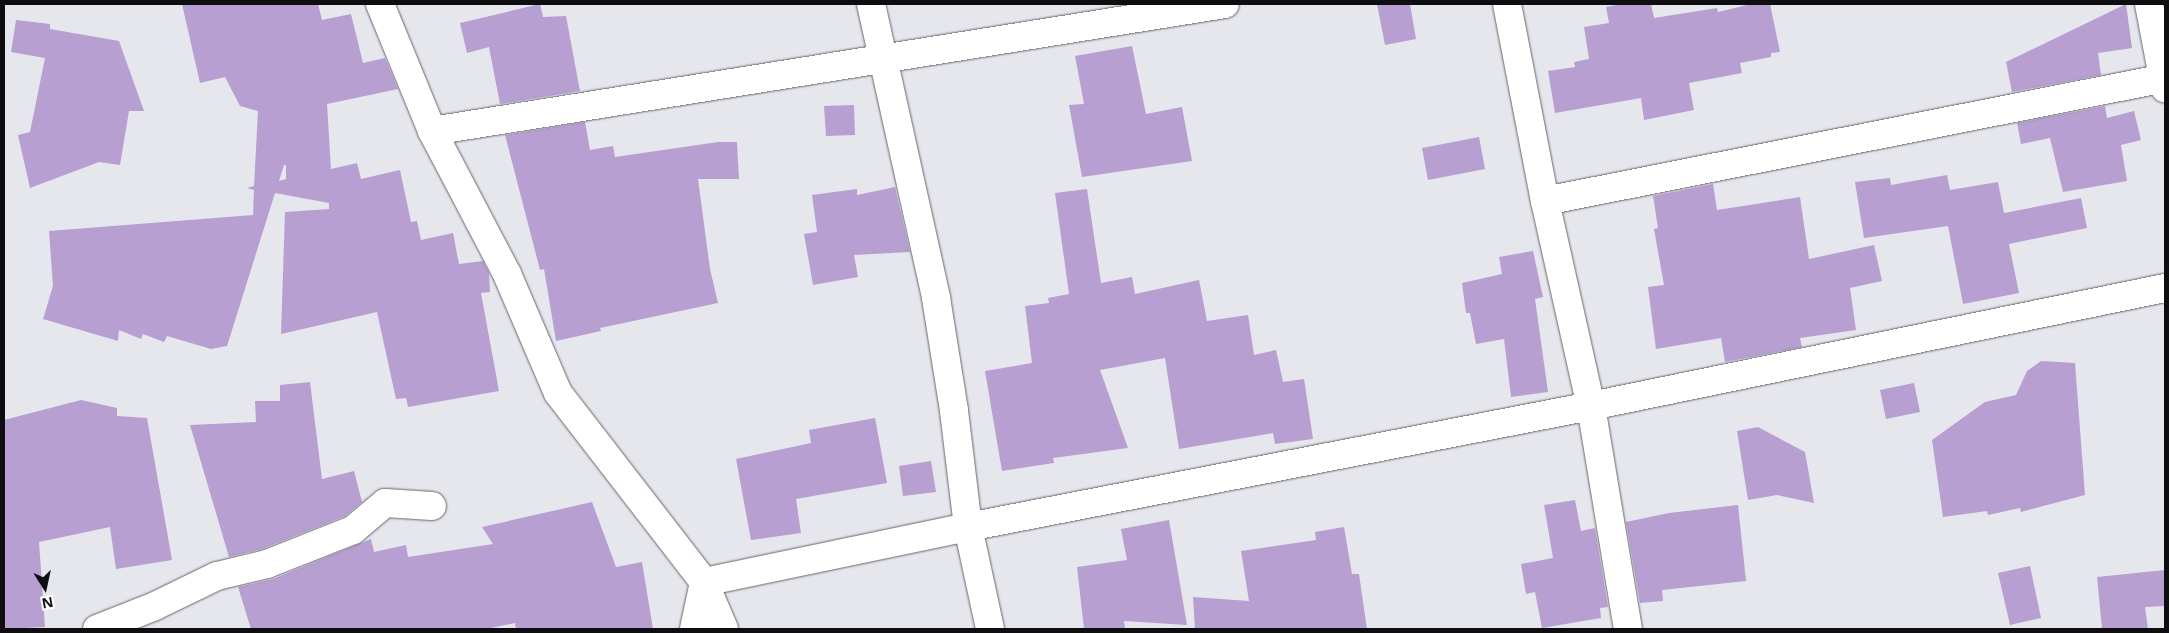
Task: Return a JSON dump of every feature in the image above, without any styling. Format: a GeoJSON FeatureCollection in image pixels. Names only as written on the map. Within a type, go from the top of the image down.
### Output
{"type":"FeatureCollection","features":[{"type":"Feature","properties":{"kind":"street"},"geometry":{"type":"LineString","coordinates":[[380,4],[432,131],[507,274],[558,393],[704,582],[724,629]]}},
{"type":"Feature","properties":{"kind":"street"},"geometry":{"type":"LineString","coordinates":[[870,4],[936,298],[954,412],[968,527],[990,629]]}},
{"type":"Feature","properties":{"kind":"street"},"geometry":{"type":"LineString","coordinates":[[432,131],[1225,4]]}},
{"type":"Feature","properties":{"kind":"street"},"geometry":{"type":"LineString","coordinates":[[1507,4],[1545,200],[1591,406],[1628,629]]}},
{"type":"Feature","properties":{"kind":"street"},"geometry":{"type":"LineString","coordinates":[[1545,200],[2165,81],[2149,4]]}},
{"type":"Feature","properties":{"kind":"street"},"geometry":{"type":"LineString","coordinates":[[704,582],[968,527],[1591,406],[2165,288]]}},
{"type":"Feature","properties":{"kind":"street"},"geometry":{"type":"LineString","coordinates":[[97,629],[155,606],[217,576],[267,564],[353,530],[385,503],[432,506]]}},
{"type":"Feature","properties":{"kind":"street"},"geometry":{"type":"LineString","coordinates":[[694,629],[704,582]]}},
{"type":"Feature","properties":{"kind":"building"},"geometry":{"type":"Polygon","coordinates":[[[182,4],[318,4],[322,20],[351,14],[363,63],[385,58],[398,89],[327,104],[331,169],[357,163],[361,179],[400,170],[411,222],[417,221],[421,240],[453,233],[459,264],[483,261],[489,273],[490,292],[481,293],[499,391],[408,407],[406,398],[396,399],[377,312],[281,334],[285,212],[329,209],[329,203],[275,193],[227,346],[211,349],[167,336],[164,342],[143,334],[141,339],[119,330],[118,341],[43,319],[53,286],[49,231],[253,215],[254,190],[247,188],[254,186],[258,111],[240,106],[225,77],[200,83],[182,4]],[[284,165],[279,181],[286,179],[286,165],[284,165]]]}},
{"type":"Feature","properties":{"kind":"building"},"geometry":{"type":"Polygon","coordinates":[[[540,4],[543,17],[566,16],[580,91],[500,104],[489,47],[467,53],[460,23],[540,4]]]}},
{"type":"Feature","properties":{"kind":"building"},"geometry":{"type":"Polygon","coordinates":[[[1377,4],[1410,4],[1416,39],[1385,45],[1377,4]]]}},
{"type":"Feature","properties":{"kind":"building"},"geometry":{"type":"Polygon","coordinates":[[[1622,4],[1651,4],[1654,18],[1717,8],[1718,12],[1751,4],[1770,4],[1780,52],[1771,53],[1771,57],[1740,63],[1742,73],[1689,83],[1694,110],[1644,120],[1641,98],[1555,113],[1548,71],[1575,67],[1574,62],[1589,59],[1584,27],[1609,23],[1606,7],[1622,4]]]}},
{"type":"Feature","properties":{"kind":"building"},"geometry":{"type":"Polygon","coordinates":[[[2126,4],[2132,48],[2098,53],[2101,75],[2012,92],[2006,62],[2126,4]]]}},
{"type":"Feature","properties":{"kind":"building"},"geometry":{"type":"Polygon","coordinates":[[[16,20],[50,24],[50,29],[119,41],[144,111],[129,111],[120,165],[99,162],[30,188],[18,135],[30,132],[45,58],[11,52],[16,20]]]}},
{"type":"Feature","properties":{"kind":"building"},"geometry":{"type":"Polygon","coordinates":[[[1132,46],[1146,114],[1182,107],[1192,161],[1082,177],[1069,105],[1084,104],[1075,56],[1132,46]]]}},
{"type":"Feature","properties":{"kind":"building"},"geometry":{"type":"Polygon","coordinates":[[[854,105],[855,135],[826,136],[824,106],[854,105]]]}},
{"type":"Feature","properties":{"kind":"building"},"geometry":{"type":"Polygon","coordinates":[[[2105,106],[2107,118],[2134,111],[2141,140],[2121,145],[2127,181],[2063,192],[2050,138],[2021,144],[2017,123],[2105,106]]]}},
{"type":"Feature","properties":{"kind":"building"},"geometry":{"type":"Polygon","coordinates":[[[585,122],[590,150],[613,146],[615,157],[718,142],[737,142],[739,179],[698,179],[710,269],[718,303],[600,328],[601,331],[556,341],[544,269],[540,270],[505,135],[585,122]]]}},
{"type":"Feature","properties":{"kind":"building"},"geometry":{"type":"Polygon","coordinates":[[[1479,137],[1485,169],[1428,180],[1422,148],[1479,137]]]}},
{"type":"Feature","properties":{"kind":"building"},"geometry":{"type":"Polygon","coordinates":[[[1947,175],[1950,190],[1998,182],[2004,213],[2081,198],[2087,228],[2009,244],[2019,293],[1963,304],[1948,226],[1864,238],[1855,182],[1890,178],[1891,185],[1947,175]]]}},
{"type":"Feature","properties":{"kind":"building"},"geometry":{"type":"Polygon","coordinates":[[[1713,184],[1717,210],[1800,197],[1809,259],[1874,245],[1882,281],[1850,288],[1856,330],[1800,338],[1802,347],[1725,362],[1721,338],[1656,349],[1648,287],[1664,285],[1654,229],[1658,228],[1653,196],[1713,184]]]}},
{"type":"Feature","properties":{"kind":"building"},"geometry":{"type":"Polygon","coordinates":[[[895,187],[910,252],[854,255],[858,277],[813,285],[804,234],[817,232],[812,195],[857,189],[857,195],[895,187]]]}},
{"type":"Feature","properties":{"kind":"building"},"geometry":{"type":"Polygon","coordinates":[[[1087,189],[1101,283],[1132,277],[1135,294],[1199,280],[1207,321],[1248,315],[1254,355],[1276,350],[1283,382],[1304,379],[1313,439],[1275,444],[1273,433],[1179,449],[1165,358],[1100,370],[1128,448],[1053,458],[1054,463],[1002,471],[985,371],[1032,363],[1025,306],[1049,303],[1048,298],[1069,294],[1055,193],[1087,189]]]}},
{"type":"Feature","properties":{"kind":"building"},"geometry":{"type":"Polygon","coordinates":[[[1533,251],[1543,297],[1535,299],[1548,392],[1511,397],[1504,339],[1476,344],[1470,313],[1466,313],[1462,283],[1502,274],[1499,257],[1533,251]]]}},
{"type":"Feature","properties":{"kind":"building"},"geometry":{"type":"Polygon","coordinates":[[[2041,361],[2075,363],[2085,495],[2021,512],[2020,508],[1988,515],[1987,511],[1943,517],[1932,440],[1985,402],[2016,395],[2027,371],[2041,361]]]}},
{"type":"Feature","properties":{"kind":"building"},"geometry":{"type":"Polygon","coordinates":[[[310,382],[322,479],[354,471],[362,502],[345,516],[262,549],[229,557],[190,425],[256,422],[255,401],[280,401],[280,385],[310,382]]]}},
{"type":"Feature","properties":{"kind":"building"},"geometry":{"type":"Polygon","coordinates":[[[1914,383],[1920,412],[1886,419],[1880,390],[1914,383]]]}},
{"type":"Feature","properties":{"kind":"building"},"geometry":{"type":"Polygon","coordinates":[[[81,400],[117,408],[117,416],[147,418],[172,560],[116,569],[110,527],[39,542],[45,627],[4,629],[4,420],[81,400]]]}},
{"type":"Feature","properties":{"kind":"building"},"geometry":{"type":"Polygon","coordinates":[[[875,418],[887,483],[796,499],[801,533],[751,540],[736,459],[811,443],[809,430],[875,418]]]}},
{"type":"Feature","properties":{"kind":"building"},"geometry":{"type":"Polygon","coordinates":[[[1758,427],[1805,452],[1814,503],[1777,495],[1748,500],[1737,431],[1758,427]]]}},
{"type":"Feature","properties":{"kind":"building"},"geometry":{"type":"Polygon","coordinates":[[[931,461],[936,492],[903,496],[899,466],[931,461]]]}},
{"type":"Feature","properties":{"kind":"building"},"geometry":{"type":"Polygon","coordinates":[[[1575,500],[1581,531],[1595,528],[1608,607],[1600,608],[1601,618],[1542,628],[1535,592],[1526,594],[1521,564],[1553,558],[1544,505],[1575,500]]]}},
{"type":"Feature","properties":{"kind":"building"},"geometry":{"type":"Polygon","coordinates":[[[592,502],[616,567],[642,562],[653,629],[516,629],[515,623],[486,629],[251,629],[238,587],[273,579],[371,539],[374,552],[406,545],[408,557],[493,544],[482,527],[592,502]]]}},
{"type":"Feature","properties":{"kind":"building"},"geometry":{"type":"Polygon","coordinates":[[[1738,505],[1746,581],[1662,590],[1663,601],[1640,603],[1626,522],[1669,513],[1738,505]]]}},
{"type":"Feature","properties":{"kind":"building"},"geometry":{"type":"Polygon","coordinates":[[[1169,520],[1187,625],[1124,621],[1125,629],[1084,629],[1077,567],[1127,560],[1121,529],[1169,520]]]}},
{"type":"Feature","properties":{"kind":"building"},"geometry":{"type":"Polygon","coordinates":[[[1344,527],[1352,574],[1359,574],[1367,629],[1195,629],[1193,597],[1249,601],[1241,551],[1316,540],[1315,532],[1344,527]]]}},
{"type":"Feature","properties":{"kind":"building"},"geometry":{"type":"Polygon","coordinates":[[[2030,566],[2041,618],[2010,625],[1998,573],[2030,566]]]}},
{"type":"Feature","properties":{"kind":"building"},"geometry":{"type":"Polygon","coordinates":[[[2165,570],[2165,606],[2145,607],[2148,629],[2102,629],[2097,577],[2165,570]]]}}]}
